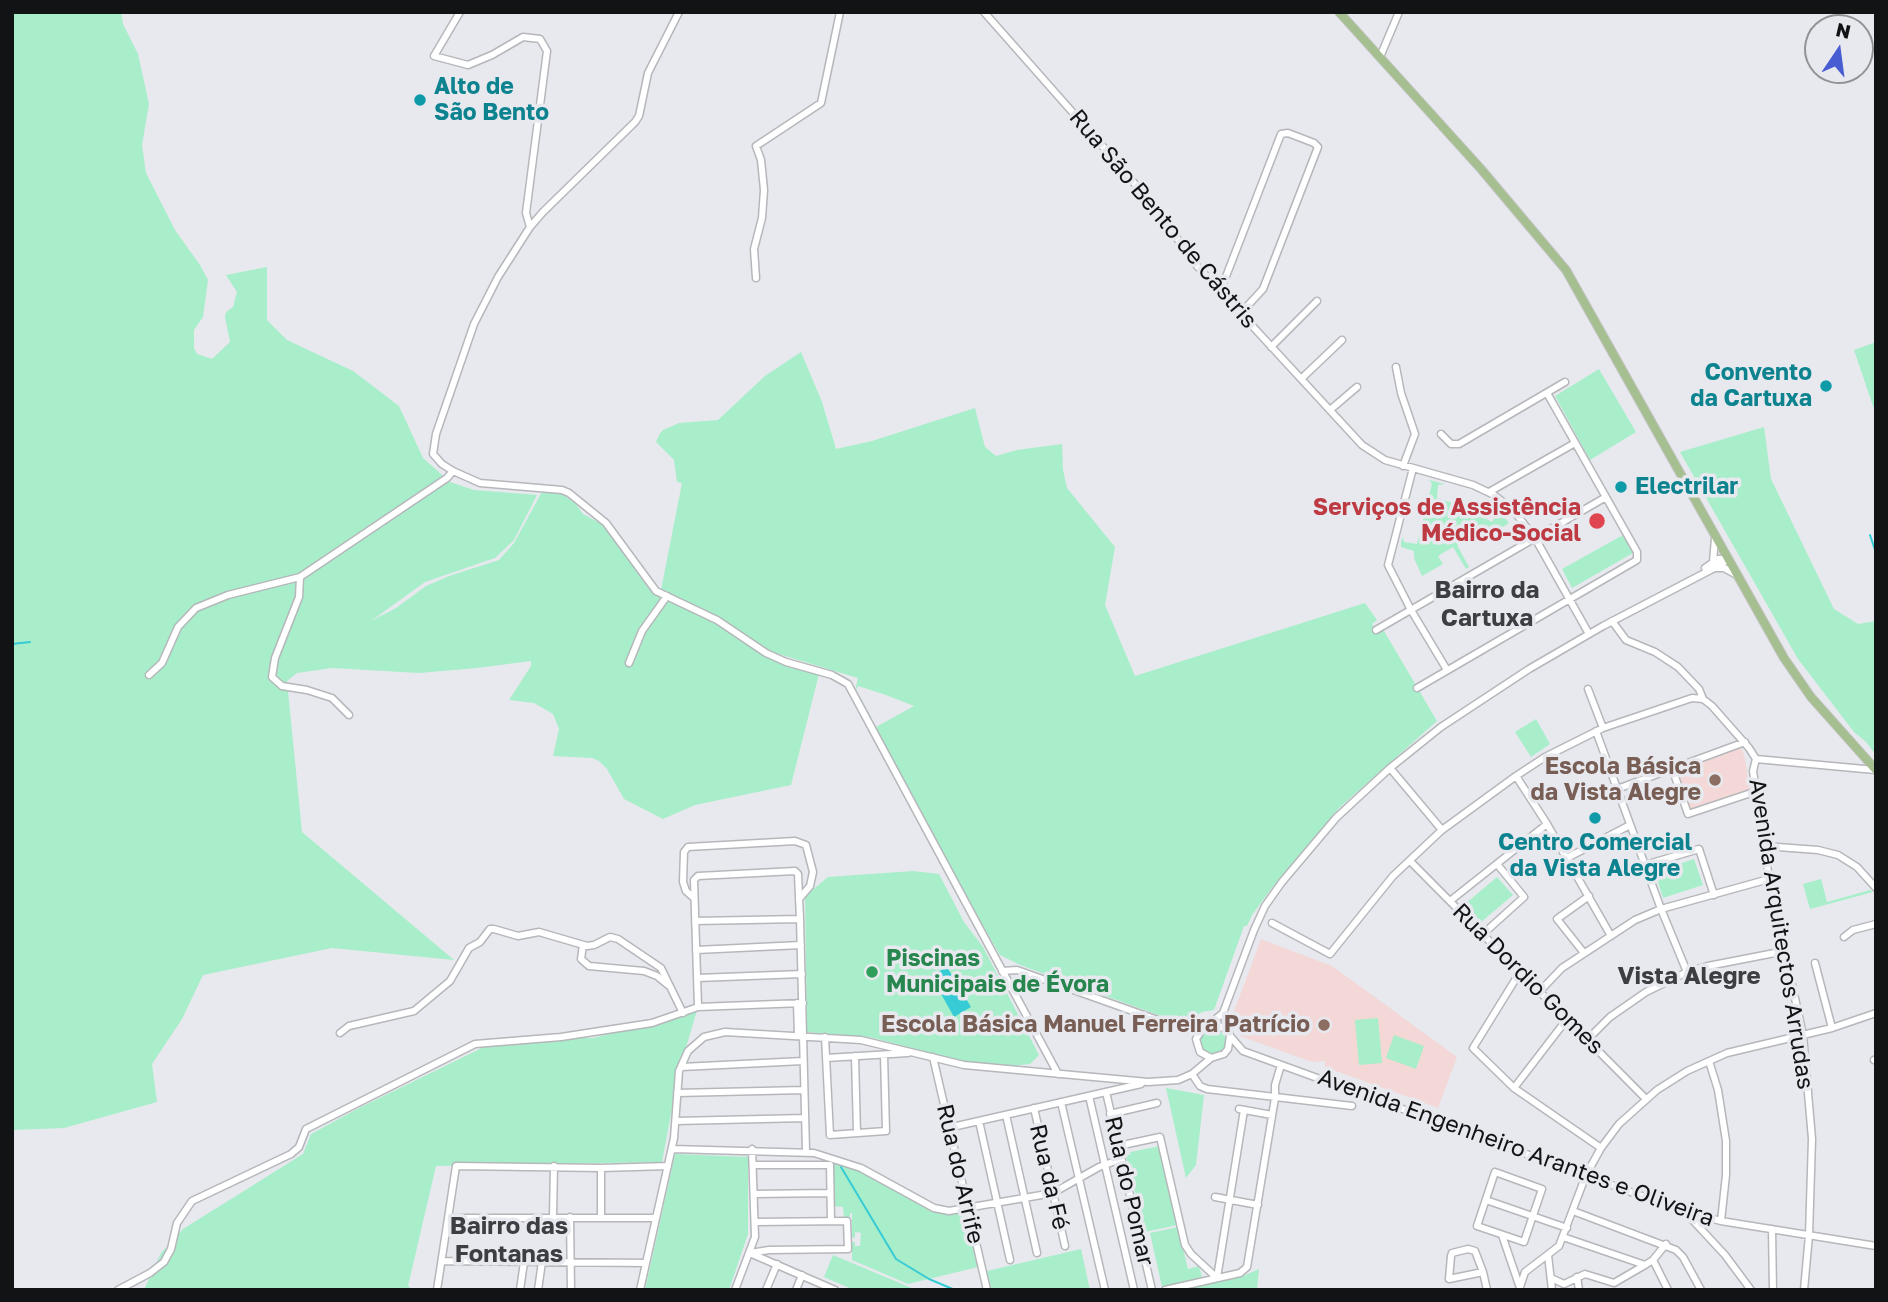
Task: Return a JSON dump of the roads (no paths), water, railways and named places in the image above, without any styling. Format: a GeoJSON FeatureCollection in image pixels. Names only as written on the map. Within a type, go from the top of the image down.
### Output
{"type":"FeatureCollection","features":[{"type":"Feature","properties":{"kind":"main road"},"geometry":{"type":"LineString","coordinates":[[1339,12],[1481,169],[1550,252],[1593,318],[1784,658],[1811,697],[1876,770]]}},
{"type":"Feature","properties":{"kind":"street"},"geometry":{"type":"LineString","coordinates":[[460,12],[434,56],[459,65],[468,65],[523,37],[540,39],[544,44],[546,59],[526,213],[530,227]]}},
{"type":"Feature","properties":{"kind":"street"},"geometry":{"type":"LineString","coordinates":[[680,12],[648,74],[635,122],[530,227],[498,277],[474,324],[436,434],[433,448],[435,457],[453,471],[480,482],[562,490],[569,493],[606,523],[656,591],[717,620],[766,653],[786,662],[832,675],[848,684],[1058,1074]]}},
{"type":"Feature","properties":{"kind":"street"},"geometry":{"type":"LineString","coordinates":[[756,278],[754,249],[762,218],[764,190],[761,160],[756,146],[821,103],[840,12]]}},
{"type":"Feature","properties":{"kind":"street","name":"Rua São Bento de Cástris"},"geometry":{"type":"LineString","coordinates":[[984,12],[1121,166],[1176,236],[1186,254],[1329,410],[1374,455],[1403,466],[1456,479],[1489,492],[1510,506],[1535,538],[1589,634]]}},
{"type":"Feature","properties":{"kind":"street"},"geometry":{"type":"LineString","coordinates":[[1380,57],[1399,12]]}},
{"type":"Feature","properties":{"kind":"street"},"geometry":{"type":"LineString","coordinates":[[1220,292],[1282,134],[1288,133],[1314,143],[1318,147],[1263,289],[1240,314]]}},
{"type":"Feature","properties":{"kind":"street"},"geometry":{"type":"LineString","coordinates":[[1271,347],[1317,301]]}},
{"type":"Feature","properties":{"kind":"street"},"geometry":{"type":"LineString","coordinates":[[1301,379],[1342,340]]}},
{"type":"Feature","properties":{"kind":"street"},"geometry":{"type":"LineString","coordinates":[[1395,367],[1415,432],[1403,466]]}},
{"type":"Feature","properties":{"kind":"street"},"geometry":{"type":"LineString","coordinates":[[1441,434],[1451,443],[1459,444],[1565,382]]}},
{"type":"Feature","properties":{"kind":"street"},"geometry":{"type":"LineString","coordinates":[[1329,410],[1357,387]]}},
{"type":"Feature","properties":{"kind":"street"},"geometry":{"type":"LineString","coordinates":[[1417,688],[1635,562],[1638,557],[1547,393]]}},
{"type":"Feature","properties":{"kind":"street"},"geometry":{"type":"LineString","coordinates":[[1489,492],[1575,443]]}},
{"type":"Feature","properties":{"kind":"street"},"geometry":{"type":"LineString","coordinates":[[1413,468],[1388,562],[1391,574],[1447,670]]}},
{"type":"Feature","properties":{"kind":"street"},"geometry":{"type":"LineString","coordinates":[[149,675],[162,663],[177,627],[196,608],[228,594],[299,577],[447,478],[453,471]]}},
{"type":"Feature","properties":{"kind":"street"},"geometry":{"type":"LineString","coordinates":[[1376,630],[1606,497]]}},
{"type":"Feature","properties":{"kind":"street"},"geometry":{"type":"LineString","coordinates":[[1713,565],[1715,536]]}},
{"type":"Feature","properties":{"kind":"street"},"geometry":{"type":"LineString","coordinates":[[1347,1108],[1203,1088],[1195,1072],[1198,1049],[1196,1039],[1206,1026],[1223,1013],[1251,935],[1265,906],[1336,818],[1390,768],[1441,727],[1529,669],[1690,579],[1718,559],[1728,559]]}},
{"type":"Feature","properties":{"kind":"street"},"geometry":{"type":"LineString","coordinates":[[1713,565],[1737,575]]}},
{"type":"Feature","properties":{"kind":"street"},"geometry":{"type":"LineString","coordinates":[[299,577],[299,597],[275,659],[272,677],[282,687],[307,690],[332,698],[349,715]]}},
{"type":"Feature","properties":{"kind":"street"},"geometry":{"type":"LineString","coordinates":[[628,663],[642,631],[667,596]]}},
{"type":"Feature","properties":{"kind":"street"},"geometry":{"type":"LineString","coordinates":[[1612,621],[1626,639],[1655,652],[1678,667],[1699,689],[1703,699],[1745,742],[1756,759],[1876,770]]}},
{"type":"Feature","properties":{"kind":"street"},"geometry":{"type":"LineString","coordinates":[[1588,690],[1617,789],[1687,972]]}},
{"type":"Feature","properties":{"kind":"street"},"geometry":{"type":"LineString","coordinates":[[1272,923],[1293,937],[1330,954],[1393,876],[1442,830],[1516,776],[1545,757],[1599,729],[1692,698],[1703,699]]}},
{"type":"Feature","properties":{"kind":"street"},"geometry":{"type":"LineString","coordinates":[[1617,789],[1745,742]]}},
{"type":"Feature","properties":{"kind":"street","name":"Avenida Arquitectos Arrudas"},"geometry":{"type":"LineString","coordinates":[[1756,759],[1754,771],[1769,879],[1803,1035],[1812,1139],[1804,1290]]}},
{"type":"Feature","properties":{"kind":"street"},"geometry":{"type":"LineString","coordinates":[[1848,766],[1864,759]]}},
{"type":"Feature","properties":{"kind":"street"},"geometry":{"type":"LineString","coordinates":[[1390,768],[1442,830]]}},
{"type":"Feature","properties":{"kind":"street"},"geometry":{"type":"LineString","coordinates":[[1672,768],[1688,814],[1757,791]]}},
{"type":"Feature","properties":{"kind":"street"},"geometry":{"type":"LineString","coordinates":[[1516,776],[1547,824],[1611,936]]}},
{"type":"Feature","properties":{"kind":"street"},"geometry":{"type":"LineString","coordinates":[[1450,901],[1547,824]]}},
{"type":"Feature","properties":{"kind":"street"},"geometry":{"type":"LineString","coordinates":[[1567,858],[1630,825]]}},
{"type":"Feature","properties":{"kind":"street"},"geometry":{"type":"LineString","coordinates":[[694,898],[686,891],[683,882],[684,852],[688,847],[701,844],[798,841],[806,845],[813,872],[811,883],[799,899]]}},
{"type":"Feature","properties":{"kind":"street"},"geometry":{"type":"LineString","coordinates":[[1764,846],[1818,850],[1838,855],[1857,867],[1876,888]]}},
{"type":"Feature","properties":{"kind":"street"},"geometry":{"type":"LineString","coordinates":[[1645,865],[1699,849],[1714,895]]}},
{"type":"Feature","properties":{"kind":"street","name":"Rua Dordio Gomes"},"geometry":{"type":"LineString","coordinates":[[1409,861],[1646,1099]]}},
{"type":"Feature","properties":{"kind":"street"},"geometry":{"type":"LineString","coordinates":[[1483,934],[1524,897],[1497,864]]}},
{"type":"Feature","properties":{"kind":"street"},"geometry":{"type":"LineString","coordinates":[[698,1007],[694,880],[698,876],[795,871],[798,874],[800,919],[800,1036],[806,1151]]}},
{"type":"Feature","properties":{"kind":"street"},"geometry":{"type":"LineString","coordinates":[[1539,991],[1562,968],[1635,920],[1661,909],[1769,879]]}},
{"type":"Feature","properties":{"kind":"street"},"geometry":{"type":"LineString","coordinates":[[1584,953],[1557,919],[1589,896]]}},
{"type":"Feature","properties":{"kind":"street"},"geometry":{"type":"LineString","coordinates":[[695,921],[800,919]]}},
{"type":"Feature","properties":{"kind":"street"},"geometry":{"type":"LineString","coordinates":[[1844,937],[1853,930],[1876,924]]}},
{"type":"Feature","properties":{"kind":"street"},"geometry":{"type":"LineString","coordinates":[[340,1033],[349,1026],[414,1011],[450,981],[469,947],[480,942],[489,929],[518,936],[539,932],[583,945],[594,945],[610,937],[618,939],[661,968],[683,1013]]}},
{"type":"Feature","properties":{"kind":"street"},"geometry":{"type":"LineString","coordinates":[[583,945],[581,959],[589,966],[644,971],[657,976],[668,985]]}},
{"type":"Feature","properties":{"kind":"street"},"geometry":{"type":"LineString","coordinates":[[696,950],[801,945]]}},
{"type":"Feature","properties":{"kind":"street"},"geometry":{"type":"LineString","coordinates":[[1588,1039],[1610,1017],[1646,992],[1687,972],[1785,951]]}},
{"type":"Feature","properties":{"kind":"street"},"geometry":{"type":"LineString","coordinates":[[1815,963],[1832,1028]]}},
{"type":"Feature","properties":{"kind":"street"},"geometry":{"type":"LineString","coordinates":[[1002,971],[1025,972],[1186,1030],[1222,1026],[1242,1051]]}},
{"type":"Feature","properties":{"kind":"street"},"geometry":{"type":"LineString","coordinates":[[1520,972],[1474,1048],[1514,1088],[1601,1148]]}},
{"type":"Feature","properties":{"kind":"street"},"geometry":{"type":"LineString","coordinates":[[697,978],[802,974]]}},
{"type":"Feature","properties":{"kind":"street"},"geometry":{"type":"LineString","coordinates":[[118,1290],[150,1273],[163,1262],[171,1249],[177,1223],[192,1201],[291,1154],[299,1147],[306,1129],[475,1044],[604,1031],[652,1023],[698,1007],[800,1003]]}},
{"type":"Feature","properties":{"kind":"street"},"geometry":{"type":"LineString","coordinates":[[640,1290],[672,1149],[681,1067],[688,1051],[704,1037],[725,1032],[867,1041],[964,1065],[1148,1082],[1178,1080],[1195,1072],[1211,1058],[1224,1054],[1228,1049],[1228,1033],[1223,1013]]}},
{"type":"Feature","properties":{"kind":"street"},"geometry":{"type":"LineString","coordinates":[[1519,1287],[1525,1272],[1557,1249],[1586,1175],[1601,1148],[1619,1124],[1646,1099],[1670,1081],[1727,1053],[1832,1028],[1876,1013]]}},
{"type":"Feature","properties":{"kind":"street"},"geometry":{"type":"LineString","coordinates":[[1514,1088],[1567,1019]]}},
{"type":"Feature","properties":{"kind":"street"},"geometry":{"type":"LineString","coordinates":[[1186,1030],[1198,1049],[1211,1058]]}},
{"type":"Feature","properties":{"kind":"street"},"geometry":{"type":"LineString","coordinates":[[825,1037],[830,1135],[886,1131],[884,1055]]}},
{"type":"Feature","properties":{"kind":"street","name":"Avenida Engenheiro Arantes e Oliveira"},"geometry":{"type":"LineString","coordinates":[[1224,1054],[1242,1051],[1686,1212],[1721,1221],[1876,1246]]}},
{"type":"Feature","properties":{"kind":"street"},"geometry":{"type":"LineString","coordinates":[[826,1058],[914,1053]]}},
{"type":"Feature","properties":{"kind":"street"},"geometry":{"type":"LineString","coordinates":[[855,1056],[857,1133]]}},
{"type":"Feature","properties":{"kind":"street","name":"Rua do Arrife"},"geometry":{"type":"LineString","coordinates":[[933,1057],[988,1290]]}},
{"type":"Feature","properties":{"kind":"street"},"geometry":{"type":"LineString","coordinates":[[681,1067],[803,1061]]}},
{"type":"Feature","properties":{"kind":"street"},"geometry":{"type":"LineString","coordinates":[[1709,1061],[1718,1090],[1726,1141],[1726,1175],[1721,1221]]}},
{"type":"Feature","properties":{"kind":"street"},"geometry":{"type":"LineString","coordinates":[[1165,1290],[1240,1273],[1247,1267],[1275,1085],[1281,1065]]}},
{"type":"Feature","properties":{"kind":"street"},"geometry":{"type":"LineString","coordinates":[[948,1128],[1148,1082]]}},
{"type":"Feature","properties":{"kind":"street"},"geometry":{"type":"LineString","coordinates":[[677,1093],[804,1090]]}},
{"type":"Feature","properties":{"kind":"street","name":"Rua do Pomar"},"geometry":{"type":"LineString","coordinates":[[1105,1092],[1152,1290]]}},
{"type":"Feature","properties":{"kind":"street"},"geometry":{"type":"LineString","coordinates":[[1089,1096],[1134,1290]]}},
{"type":"Feature","properties":{"kind":"street"},"geometry":{"type":"LineString","coordinates":[[1061,1102],[1105,1290]]}},
{"type":"Feature","properties":{"kind":"street"},"geometry":{"type":"LineString","coordinates":[[1110,1114],[1157,1103]]}},
{"type":"Feature","properties":{"kind":"street","name":"Rua da Fé"},"geometry":{"type":"LineString","coordinates":[[1034,1108],[1065,1246]]}},
{"type":"Feature","properties":{"kind":"street"},"geometry":{"type":"LineString","coordinates":[[1217,1278],[1242,1109],[1272,1115]]}},
{"type":"Feature","properties":{"kind":"street"},"geometry":{"type":"LineString","coordinates":[[1006,1115],[1037,1253]]}},
{"type":"Feature","properties":{"kind":"street"},"geometry":{"type":"LineString","coordinates":[[677,1121],[805,1118]]}},
{"type":"Feature","properties":{"kind":"street"},"geometry":{"type":"LineString","coordinates":[[979,1121],[1010,1260]]}},
{"type":"Feature","properties":{"kind":"street"},"geometry":{"type":"LineString","coordinates":[[1118,1146],[1160,1137],[1185,1245],[1217,1278]]}},
{"type":"Feature","properties":{"kind":"street"},"geometry":{"type":"LineString","coordinates":[[672,1149],[806,1151],[861,1168],[940,1210],[967,1209],[1053,1193],[1105,1164],[1121,1159]]}},
{"type":"Feature","properties":{"kind":"street"},"geometry":{"type":"LineString","coordinates":[[735,1290],[754,1242],[752,1149]]}},
{"type":"Feature","properties":{"kind":"street"},"geometry":{"type":"LineString","coordinates":[[754,1165],[830,1165],[831,1221]]}},
{"type":"Feature","properties":{"kind":"street"},"geometry":{"type":"LineString","coordinates":[[437,1290],[456,1166],[668,1167]]}},
{"type":"Feature","properties":{"kind":"street"},"geometry":{"type":"LineString","coordinates":[[553,1217],[554,1166]]}},
{"type":"Feature","properties":{"kind":"street"},"geometry":{"type":"LineString","coordinates":[[601,1168],[601,1217]]}},
{"type":"Feature","properties":{"kind":"street"},"geometry":{"type":"LineString","coordinates":[[1495,1172],[1542,1189],[1524,1242],[1477,1226],[1486,1200],[1495,1172]]}},
{"type":"Feature","properties":{"kind":"street"},"geometry":{"type":"LineString","coordinates":[[754,1194],[830,1193]]}},
{"type":"Feature","properties":{"kind":"street"},"geometry":{"type":"LineString","coordinates":[[1215,1198],[1258,1205]]}},
{"type":"Feature","properties":{"kind":"street"},"geometry":{"type":"LineString","coordinates":[[1486,1200],[1567,1228]]}},
{"type":"Feature","properties":{"kind":"street"},"geometry":{"type":"LineString","coordinates":[[1573,1211],[1666,1244],[1683,1257],[1698,1289]]}},
{"type":"Feature","properties":{"kind":"street"},"geometry":{"type":"LineString","coordinates":[[1686,1212],[1725,1255],[1751,1290]]}},
{"type":"Feature","properties":{"kind":"street"},"geometry":{"type":"LineString","coordinates":[[570,1217],[571,1290]]}},
{"type":"Feature","properties":{"kind":"street"},"geometry":{"type":"LineString","coordinates":[[449,1218],[656,1217]]}},
{"type":"Feature","properties":{"kind":"street"},"geometry":{"type":"LineString","coordinates":[[750,1253],[848,1249],[847,1221],[755,1222]]}},
{"type":"Feature","properties":{"kind":"street"},"geometry":{"type":"LineString","coordinates":[[1772,1229],[1773,1290]]}},
{"type":"Feature","properties":{"kind":"street"},"geometry":{"type":"LineString","coordinates":[[1502,1234],[1519,1287]]}},
{"type":"Feature","properties":{"kind":"street"},"geometry":{"type":"LineString","coordinates":[[1563,1237],[1645,1265]]}},
{"type":"Feature","properties":{"kind":"street"},"geometry":{"type":"LineString","coordinates":[[1551,1278],[1564,1284],[1585,1274],[1614,1283],[1653,1260],[1666,1244]]}},
{"type":"Feature","properties":{"kind":"street"},"geometry":{"type":"LineString","coordinates":[[1483,1272],[1449,1282],[1452,1253],[1475,1251],[1483,1272],[1487,1290]]}},
{"type":"Feature","properties":{"kind":"street"},"geometry":{"type":"LineString","coordinates":[[750,1253],[830,1289]]}},
{"type":"Feature","properties":{"kind":"street"},"geometry":{"type":"LineString","coordinates":[[1548,1255],[1552,1290]]}},
{"type":"Feature","properties":{"kind":"street"},"geometry":{"type":"LineString","coordinates":[[1653,1260],[1667,1287],[1656,1290]]}},
{"type":"Feature","properties":{"kind":"street"},"geometry":{"type":"LineString","coordinates":[[442,1261],[646,1263]]}},
{"type":"Feature","properties":{"kind":"street"},"geometry":{"type":"LineString","coordinates":[[520,1290],[524,1262]]}},
{"type":"Feature","properties":{"kind":"street"},"geometry":{"type":"LineString","coordinates":[[538,1290],[542,1262]]}},
{"type":"Feature","properties":{"kind":"street"},"geometry":{"type":"LineString","coordinates":[[766,1290],[776,1264]]}},
{"type":"Feature","properties":{"kind":"street"},"geometry":{"type":"LineString","coordinates":[[796,1290],[802,1276]]}},
{"type":"Feature","properties":{"kind":"street"},"geometry":{"type":"LineString","coordinates":[[1577,1278],[1579,1290]]}},
{"type":"Feature","properties":{"kind":"water"},"geometry":{"type":"Polygon","coordinates":[[[947,967],[971,1007],[954,1017],[931,976],[947,967]]]}},
{"type":"Feature","properties":{"kind":"waterway"},"geometry":{"type":"LineString","coordinates":[[1870,535],[1876,553]]}},
{"type":"Feature","properties":{"kind":"waterway"},"geometry":{"type":"LineString","coordinates":[[12,644],[30,642]]}},
{"type":"Feature","properties":{"kind":"waterway"},"geometry":{"type":"LineString","coordinates":[[841,1167],[896,1259],[929,1279],[955,1290]]}},
{"type":"Feature","properties":{"kind":"place","name":"Alto de São Bento"},"geometry":{"type":"Point","coordinates":[420,100]}},
{"type":"Feature","properties":{"kind":"place","name":"Convento da Cartuxa"},"geometry":{"type":"Point","coordinates":[1826,386]}},
{"type":"Feature","properties":{"kind":"place","name":"Electrilar"},"geometry":{"type":"Point","coordinates":[1621,487]}},
{"type":"Feature","properties":{"kind":"place","name":"Serviços de Assistência Médico-Social"},"geometry":{"type":"Point","coordinates":[1597,521]}},
{"type":"Feature","properties":{"kind":"place","name":"Escola Básica da Vista Alegre"},"geometry":{"type":"Point","coordinates":[1715,780]}},
{"type":"Feature","properties":{"kind":"place","name":"Centro Comercial da Vista Alegre"},"geometry":{"type":"Point","coordinates":[1595,818]}},
{"type":"Feature","properties":{"kind":"place","name":"Piscinas Municipais de Évora"},"geometry":{"type":"Point","coordinates":[872,972]}},
{"type":"Feature","properties":{"kind":"place","name":"Escola Básica Manuel Ferreira Patrício"},"geometry":{"type":"Point","coordinates":[1324,1025]}},
{"type":"Feature","properties":{"kind":"district","name":"Bairro da Cartuxa"},"geometry":{"type":"Point","coordinates":[1487,604]}},
{"type":"Feature","properties":{"kind":"district","name":"Vista Alegre"},"geometry":{"type":"Point","coordinates":[1689,976]}},
{"type":"Feature","properties":{"kind":"district","name":"Bairro das Fontanas"},"geometry":{"type":"Point","coordinates":[509,1240]}}]}
